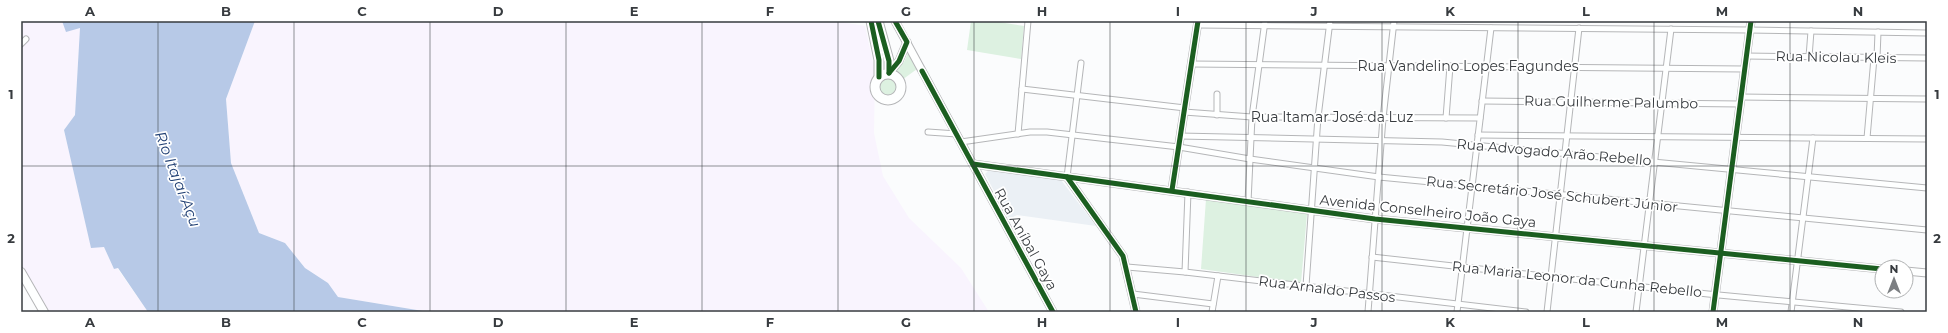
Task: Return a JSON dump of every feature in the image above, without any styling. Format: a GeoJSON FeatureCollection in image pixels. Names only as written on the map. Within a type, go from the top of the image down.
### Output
{"type":"FeatureCollection","features":[{"type":"Feature","properties":{"kind":"highway"},"geometry":{"type":"LineString","coordinates":[[870,21],[879,60],[879,77],[875,83],[876,92],[882,98],[891,100],[899,94],[901,85],[897,77],[889,73],[879,77]]}},
{"type":"Feature","properties":{"kind":"highway"},"geometry":{"type":"LineString","coordinates":[[878,21],[889,61],[889,73]]}},
{"type":"Feature","properties":{"kind":"main road","name":"Rua Aníbal Gaya"},"geometry":{"type":"LineString","coordinates":[[895,21],[1053,312]]}},
{"type":"Feature","properties":{"kind":"main road"},"geometry":{"type":"LineString","coordinates":[[1713,312],[1751,21]]}},
{"type":"Feature","properties":{"kind":"main road"},"geometry":{"type":"LineString","coordinates":[[1172,190],[1197,23]]}},
{"type":"Feature","properties":{"kind":"main road"},"geometry":{"type":"LineString","coordinates":[[889,73],[899,61],[907,42]]}},
{"type":"Feature","properties":{"kind":"main road","name":"Avenida Conselheiro João Gaya"},"geometry":{"type":"LineString","coordinates":[[972,164],[1188,192],[1375,220],[1874,268]]}},
{"type":"Feature","properties":{"kind":"main road"},"geometry":{"type":"LineString","coordinates":[[1067,176],[1124,259],[1136,312]]}},
{"type":"Feature","properties":{"kind":"main road"},"geometry":{"type":"LineString","coordinates":[[21,272],[44,312]]}},
{"type":"Feature","properties":{"kind":"main road"},"geometry":{"type":"LineString","coordinates":[[1914,272],[1927,273]]}},
{"type":"Feature","properties":{"kind":"street"},"geometry":{"type":"LineString","coordinates":[[1018,134],[1028,21]]}},
{"type":"Feature","properties":{"kind":"street"},"geometry":{"type":"LineString","coordinates":[[1197,23],[1393,24],[1491,28],[1927,33]]}},
{"type":"Feature","properties":{"kind":"street"},"geometry":{"type":"LineString","coordinates":[[1248,202],[1252,117],[1265,23]]}},
{"type":"Feature","properties":{"kind":"street"},"geometry":{"type":"LineString","coordinates":[[1306,286],[1318,117],[1330,24]]}},
{"type":"Feature","properties":{"kind":"street"},"geometry":{"type":"LineString","coordinates":[[1368,312],[1383,118],[1393,24]]}},
{"type":"Feature","properties":{"kind":"street"},"geometry":{"type":"LineString","coordinates":[[1457,312],[1491,28]]}},
{"type":"Feature","properties":{"kind":"street"},"geometry":{"type":"LineString","coordinates":[[1547,312],[1579,28]]}},
{"type":"Feature","properties":{"kind":"street"},"geometry":{"type":"LineString","coordinates":[[1636,312],[1671,29]]}},
{"type":"Feature","properties":{"kind":"street"},"geometry":{"type":"LineString","coordinates":[[1809,57],[1811,31]]}},
{"type":"Feature","properties":{"kind":"street"},"geometry":{"type":"LineString","coordinates":[[1867,138],[1878,32]]}},
{"type":"Feature","properties":{"kind":"street"},"geometry":{"type":"LineString","coordinates":[[21,44],[26,39]]}},
{"type":"Feature","properties":{"kind":"street","name":"Rua Nicolau Kleis"},"geometry":{"type":"LineString","coordinates":[[1746,56],[1927,58]]}},
{"type":"Feature","properties":{"kind":"street"},"geometry":{"type":"LineString","coordinates":[[1067,176],[1081,63]]}},
{"type":"Feature","properties":{"kind":"street","name":"Rua Vandelino Lopes Fagundes"},"geometry":{"type":"LineString","coordinates":[[1191,64],[1744,68]]}},
{"type":"Feature","properties":{"kind":"street"},"geometry":{"type":"LineString","coordinates":[[1446,118],[1450,66]]}},
{"type":"Feature","properties":{"kind":"street","name":"Rua Itamar José da Luz"},"geometry":{"type":"LineString","coordinates":[[1022,88],[1217,115],[1252,117],[1480,118]]}},
{"type":"Feature","properties":{"kind":"street"},"geometry":{"type":"LineString","coordinates":[[1217,94],[1217,115]]}},
{"type":"Feature","properties":{"kind":"street","name":"Rua Guilherme Palumbo"},"geometry":{"type":"LineString","coordinates":[[1482,101],[1662,103],[1927,99]]}},
{"type":"Feature","properties":{"kind":"street"},"geometry":{"type":"LineString","coordinates":[[928,132],[957,134]]}},
{"type":"Feature","properties":{"kind":"street","name":"Rua Secretário José Schubert Júnior"},"geometry":{"type":"LineString","coordinates":[[961,142],[1040,132],[1073,135],[1179,147],[1250,159],[1378,177],[1927,230]]}},
{"type":"Feature","properties":{"kind":"street"},"geometry":{"type":"LineString","coordinates":[[1478,135],[1927,139]]}},
{"type":"Feature","properties":{"kind":"street","name":"Rua Advogado Arão Rebello"},"geometry":{"type":"LineString","coordinates":[[1180,136],[1252,139],[1428,141],[1927,188]]}},
{"type":"Feature","properties":{"kind":"street"},"geometry":{"type":"LineString","coordinates":[[1791,312],[1813,138]]}},
{"type":"Feature","properties":{"kind":"street"},"geometry":{"type":"LineString","coordinates":[[1185,272],[1188,192]]}},
{"type":"Feature","properties":{"kind":"street","name":"Rua Maria Leonor da Cunha Rebello"},"geometry":{"type":"LineString","coordinates":[[1372,257],[1715,294],[1902,312]]}},
{"type":"Feature","properties":{"kind":"street","name":"Rua Arnaldo Passos"},"geometry":{"type":"LineString","coordinates":[[1127,267],[1185,272],[1526,312]]}},
{"type":"Feature","properties":{"kind":"street"},"geometry":{"type":"LineString","coordinates":[[1212,312],[1218,276]]}},
{"type":"Feature","properties":{"kind":"street"},"geometry":{"type":"LineString","coordinates":[[1132,294],[1213,304]]}},
{"type":"Feature","properties":{"kind":"shaded area"},"geometry":{"type":"Polygon","coordinates":[[[21,21],[63,21],[80,28],[75,115],[64,130],[91,247],[104,247],[114,269],[117,268],[148,312],[47,312],[21,269],[21,21]]]}},
{"type":"Feature","properties":{"kind":"shaded area"},"geometry":{"type":"Polygon","coordinates":[[[255,21],[835,21],[865,26],[875,72],[874,133],[883,176],[909,218],[961,268],[989,312],[429,312],[338,297],[328,283],[305,268],[285,243],[259,233],[231,163],[226,99],[255,21]]]}},
{"type":"Feature","properties":{"kind":"shaded area"},"geometry":{"type":"Polygon","coordinates":[[[989,170],[1061,180],[1096,226],[1017,215],[1009,219],[985,174],[989,170]]]}},
{"type":"Feature","properties":{"kind":"green space"},"geometry":{"type":"Polygon","coordinates":[[[971,21],[992,21],[1024,26],[1021,59],[967,50],[971,21]]]}},
{"type":"Feature","properties":{"kind":"green space"},"geometry":{"type":"Polygon","coordinates":[[[908,53],[917,69],[902,80],[898,77],[895,71],[904,62],[908,53]]]}},
{"type":"Feature","properties":{"kind":"green space"},"geometry":{"type":"Polygon","coordinates":[[[888,78],[894,81],[897,87],[894,93],[888,96],[882,93],[879,87],[882,81],[888,78]]]}},
{"type":"Feature","properties":{"kind":"green space"},"geometry":{"type":"Polygon","coordinates":[[[1206,199],[1307,214],[1301,283],[1201,269],[1206,199]]]}},
{"type":"Feature","properties":{"kind":"water","name":"Rio Itajaí-Açu"},"geometry":{"type":"Polygon","coordinates":[[[62,21],[255,21],[226,99],[231,163],[259,233],[285,243],[305,268],[328,283],[338,297],[429,312],[148,312],[118,268],[114,269],[104,247],[91,248],[64,130],[75,115],[80,28],[66,32],[62,21]]]}},
{"type":"Feature","properties":{"kind":"cycle path"},"geometry":{"type":"LineString","coordinates":[[871,21],[879,60],[879,77]]}},
{"type":"Feature","properties":{"kind":"cycle path"},"geometry":{"type":"LineString","coordinates":[[878,21],[889,61],[889,73]]}},
{"type":"Feature","properties":{"kind":"cycle path"},"geometry":{"type":"LineString","coordinates":[[889,73],[899,61],[907,42],[895,21]]}},
{"type":"Feature","properties":{"kind":"cycle path"},"geometry":{"type":"LineString","coordinates":[[1172,190],[1198,21]]}},
{"type":"Feature","properties":{"kind":"cycle path"},"geometry":{"type":"LineString","coordinates":[[1713,312],[1751,21]]}},
{"type":"Feature","properties":{"kind":"cycle path"},"geometry":{"type":"LineString","coordinates":[[922,71],[1053,312]]}},
{"type":"Feature","properties":{"kind":"cycle path"},"geometry":{"type":"LineString","coordinates":[[973,164],[1375,219],[1874,268]]}},
{"type":"Feature","properties":{"kind":"cycle path"},"geometry":{"type":"LineString","coordinates":[[1067,177],[1123,256],[1136,312]]}}]}
